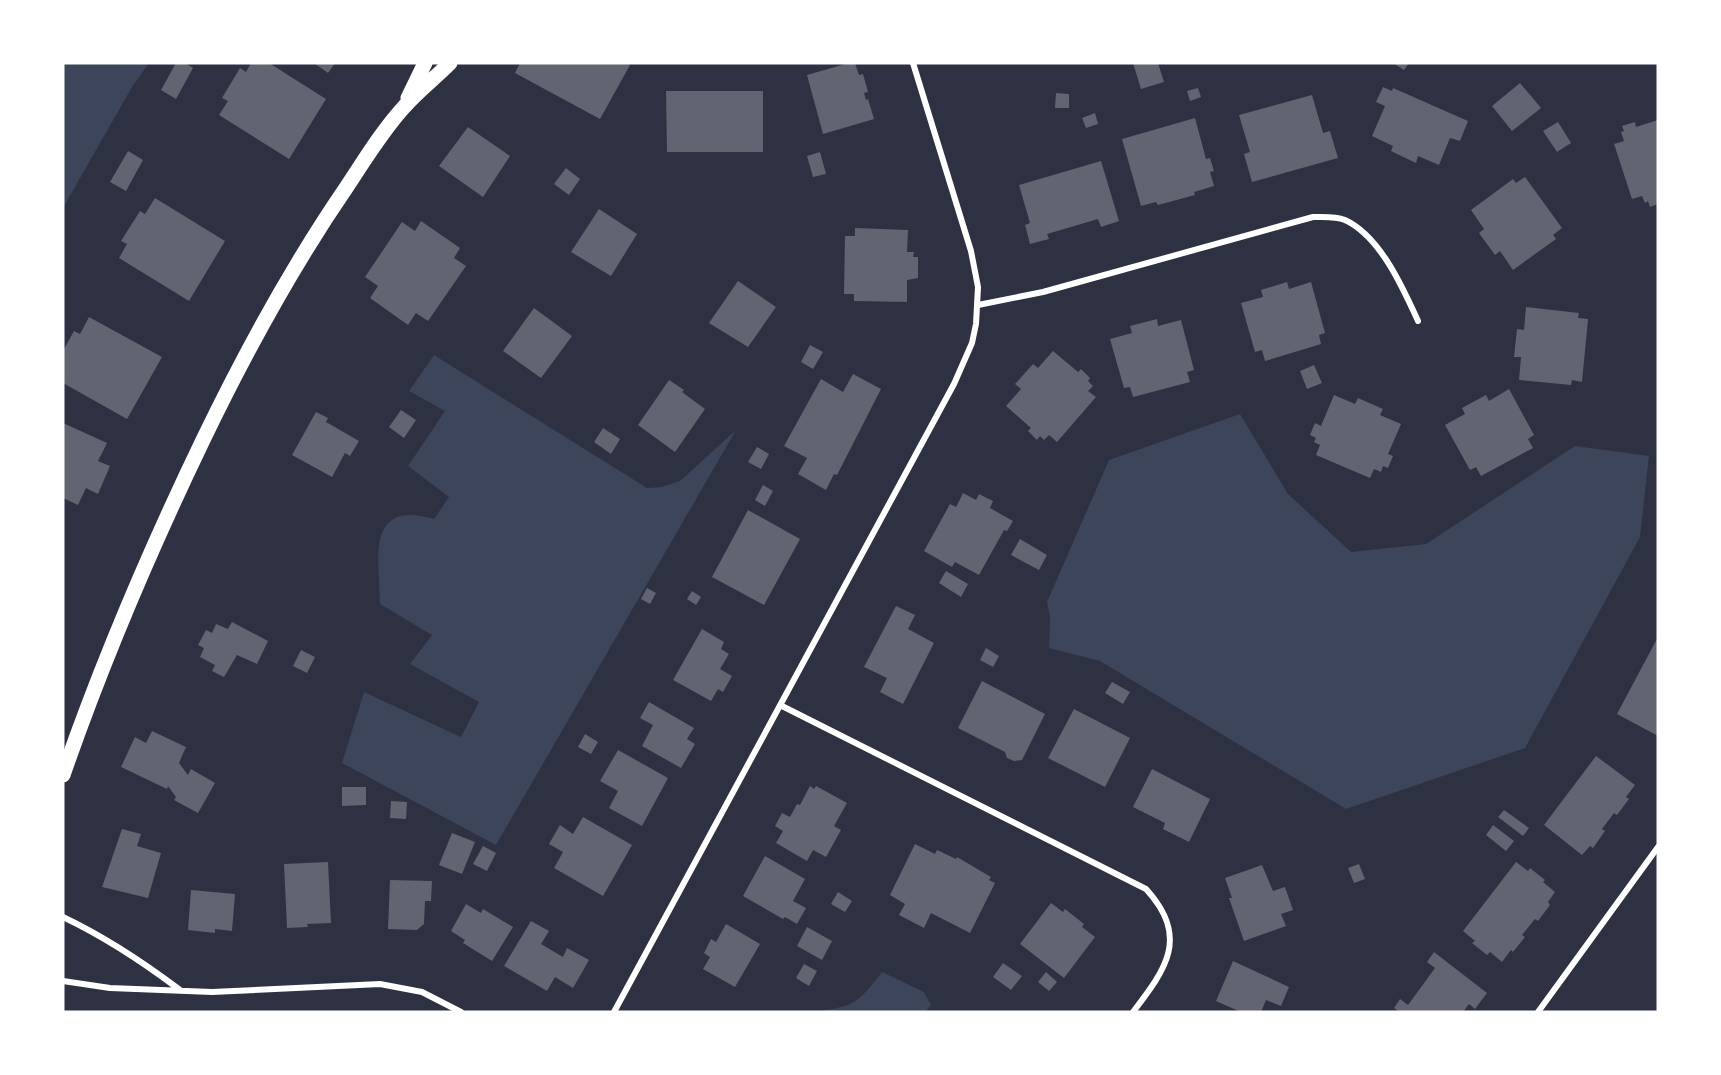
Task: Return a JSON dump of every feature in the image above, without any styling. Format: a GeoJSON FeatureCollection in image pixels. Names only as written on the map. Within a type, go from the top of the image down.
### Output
{"type":"FeatureCollection","features":[{"type":"Feature","properties":{"kind":"main road"},"geometry":{"type":"LineString","coordinates":[[63,775],[103,666],[136,586],[169,510],[242,361],[323,221],[404,107],[425,63]]}},
{"type":"Feature","properties":{"kind":"main road"},"geometry":{"type":"LineString","coordinates":[[404,107],[450,63]]}},
{"type":"Feature","properties":{"kind":"street"},"geometry":{"type":"LineString","coordinates":[[614,1012],[954,384],[972,343],[978,305],[975,269],[914,63]]}},
{"type":"Feature","properties":{"kind":"street"},"geometry":{"type":"LineString","coordinates":[[978,305],[1044,292],[1313,217],[1328,216],[1343,219],[1356,226],[1376,247],[1392,270],[1418,321]]}},
{"type":"Feature","properties":{"kind":"street"},"geometry":{"type":"LineString","coordinates":[[780,705],[1146,889],[1158,902],[1166,918],[1170,935],[1169,952],[1164,969],[1133,1012]]}},
{"type":"Feature","properties":{"kind":"street"},"geometry":{"type":"LineString","coordinates":[[1538,1012],[1658,847]]}},
{"type":"Feature","properties":{"kind":"street"},"geometry":{"type":"LineString","coordinates":[[63,917],[125,951],[181,990]]}},
{"type":"Feature","properties":{"kind":"street"},"geometry":{"type":"LineString","coordinates":[[63,981],[110,988],[235,992],[380,984],[422,992],[461,1012]]}},
{"type":"Feature","properties":{"kind":"shaded area"},"geometry":{"type":"Polygon","coordinates":[[[63,63],[149,63],[132,87],[63,208],[63,63]]]}},
{"type":"Feature","properties":{"kind":"shaded area"},"geometry":{"type":"Polygon","coordinates":[[[434,355],[647,488],[662,487],[680,481],[736,430],[496,845],[342,763],[364,692],[461,737],[479,702],[410,664],[432,635],[380,604],[378,552],[386,525],[396,518],[412,515],[434,519],[449,497],[408,466],[445,411],[409,391],[434,355]]]}},
{"type":"Feature","properties":{"kind":"shaded area"},"geometry":{"type":"Polygon","coordinates":[[[1240,414],[1288,494],[1351,552],[1426,544],[1575,446],[1649,456],[1640,537],[1525,748],[1346,809],[1100,661],[1049,648],[1050,617],[1047,602],[1109,460],[1240,414]]]}},
{"type":"Feature","properties":{"kind":"shaded area"},"geometry":{"type":"Polygon","coordinates":[[[882,972],[924,992],[931,1005],[925,1012],[813,1012],[838,1008],[854,1002],[882,972]]]}},
{"type":"Feature","properties":{"kind":"building"},"geometry":{"type":"Polygon","coordinates":[[[176,63],[185,63],[193,68],[176,99],[161,90],[176,63]]]}},
{"type":"Feature","properties":{"kind":"building"},"geometry":{"type":"Polygon","coordinates":[[[251,63],[269,63],[326,99],[289,159],[219,115],[228,101],[222,98],[240,68],[246,72],[251,63]]]}},
{"type":"Feature","properties":{"kind":"building"},"geometry":{"type":"Polygon","coordinates":[[[314,63],[335,63],[328,73],[314,63]]]}},
{"type":"Feature","properties":{"kind":"building"},"geometry":{"type":"Polygon","coordinates":[[[520,63],[627,63],[630,65],[600,119],[515,73],[520,63]]]}},
{"type":"Feature","properties":{"kind":"building"},"geometry":{"type":"Polygon","coordinates":[[[855,63],[859,75],[863,74],[868,92],[864,93],[874,119],[823,134],[807,75],[855,63]]]}},
{"type":"Feature","properties":{"kind":"building"},"geometry":{"type":"Polygon","coordinates":[[[1133,63],[1158,63],[1164,82],[1141,89],[1133,63]]]}},
{"type":"Feature","properties":{"kind":"building"},"geometry":{"type":"Polygon","coordinates":[[[1393,63],[1409,63],[1404,70],[1393,63]]]}},
{"type":"Feature","properties":{"kind":"building"},"geometry":{"type":"Polygon","coordinates":[[[1520,83],[1541,108],[1512,131],[1492,106],[1520,83]]]}},
{"type":"Feature","properties":{"kind":"building"},"geometry":{"type":"Polygon","coordinates":[[[1383,87],[1392,91],[1393,88],[1468,121],[1460,141],[1450,138],[1439,165],[1418,156],[1416,163],[1391,151],[1393,146],[1372,136],[1385,106],[1376,102],[1383,87]]]}},
{"type":"Feature","properties":{"kind":"building"},"geometry":{"type":"Polygon","coordinates":[[[1198,88],[1201,97],[1190,101],[1187,91],[1198,88]]]}},
{"type":"Feature","properties":{"kind":"building"},"geometry":{"type":"Polygon","coordinates":[[[666,91],[763,91],[763,152],[667,152],[666,91]]]}},
{"type":"Feature","properties":{"kind":"building"},"geometry":{"type":"Polygon","coordinates":[[[1056,93],[1069,94],[1069,108],[1055,108],[1056,93]]]}},
{"type":"Feature","properties":{"kind":"building"},"geometry":{"type":"Polygon","coordinates":[[[1312,95],[1323,133],[1330,131],[1338,158],[1252,182],[1244,154],[1250,152],[1239,115],[1312,95]]]}},
{"type":"Feature","properties":{"kind":"building"},"geometry":{"type":"Polygon","coordinates":[[[1095,113],[1098,124],[1086,128],[1082,118],[1095,113]]]}},
{"type":"Feature","properties":{"kind":"building"},"geometry":{"type":"Polygon","coordinates":[[[1195,118],[1206,159],[1210,158],[1214,171],[1210,172],[1214,186],[1194,192],[1195,195],[1158,205],[1156,202],[1141,206],[1122,139],[1195,118]]]}},
{"type":"Feature","properties":{"kind":"building"},"geometry":{"type":"Polygon","coordinates":[[[1658,120],[1658,204],[1650,207],[1648,201],[1645,203],[1642,196],[1632,199],[1614,144],[1624,141],[1622,126],[1635,122],[1636,127],[1658,120]]]}},
{"type":"Feature","properties":{"kind":"building"},"geometry":{"type":"Polygon","coordinates":[[[1558,122],[1571,143],[1557,152],[1543,131],[1558,122]]]}},
{"type":"Feature","properties":{"kind":"building"},"geometry":{"type":"Polygon","coordinates":[[[468,127],[510,156],[483,197],[439,166],[468,127]]]}},
{"type":"Feature","properties":{"kind":"building"},"geometry":{"type":"Polygon","coordinates":[[[128,151],[143,160],[126,191],[110,182],[128,151]]]}},
{"type":"Feature","properties":{"kind":"building"},"geometry":{"type":"Polygon","coordinates":[[[820,152],[826,174],[813,177],[807,156],[820,152]]]}},
{"type":"Feature","properties":{"kind":"building"},"geometry":{"type":"Polygon","coordinates":[[[1101,161],[1119,221],[1101,227],[1098,219],[1047,234],[1049,239],[1030,244],[1025,225],[1030,223],[1019,185],[1101,161]]]}},
{"type":"Feature","properties":{"kind":"building"},"geometry":{"type":"Polygon","coordinates":[[[566,168],[580,179],[569,195],[554,184],[566,168]]]}},
{"type":"Feature","properties":{"kind":"building"},"geometry":{"type":"Polygon","coordinates":[[[1525,177],[1562,228],[1553,235],[1556,239],[1513,270],[1500,251],[1495,255],[1479,233],[1484,229],[1471,210],[1513,179],[1516,183],[1525,177]]]}},
{"type":"Feature","properties":{"kind":"building"},"geometry":{"type":"Polygon","coordinates":[[[155,198],[225,241],[189,301],[119,258],[127,244],[121,241],[140,211],[145,214],[155,198]]]}},
{"type":"Feature","properties":{"kind":"building"},"geometry":{"type":"Polygon","coordinates":[[[599,209],[637,234],[611,276],[571,252],[599,209]]]}},
{"type":"Feature","properties":{"kind":"building"},"geometry":{"type":"Polygon","coordinates":[[[421,221],[460,248],[454,258],[466,266],[428,321],[416,313],[408,325],[370,298],[378,286],[365,277],[402,222],[415,231],[421,221]]]}},
{"type":"Feature","properties":{"kind":"building"},"geometry":{"type":"Polygon","coordinates":[[[855,228],[908,230],[907,252],[914,252],[913,257],[918,257],[918,278],[907,280],[907,302],[854,301],[854,294],[844,294],[845,236],[855,236],[855,228]]]}},
{"type":"Feature","properties":{"kind":"building"},"geometry":{"type":"Polygon","coordinates":[[[738,281],[776,307],[748,347],[709,323],[738,281]]]}},
{"type":"Feature","properties":{"kind":"building"},"geometry":{"type":"Polygon","coordinates":[[[1287,282],[1289,289],[1311,282],[1325,333],[1319,335],[1321,344],[1265,361],[1262,350],[1255,352],[1241,303],[1263,297],[1261,290],[1287,282]]]}},
{"type":"Feature","properties":{"kind":"building"},"geometry":{"type":"Polygon","coordinates":[[[1526,307],[1579,313],[1578,318],[1588,319],[1582,382],[1572,380],[1571,385],[1519,380],[1521,357],[1514,357],[1517,329],[1524,330],[1526,307]]]}},
{"type":"Feature","properties":{"kind":"building"},"geometry":{"type":"Polygon","coordinates":[[[534,308],[572,336],[541,378],[503,351],[534,308]]]}},
{"type":"Feature","properties":{"kind":"building"},"geometry":{"type":"Polygon","coordinates":[[[89,317],[162,357],[127,419],[63,383],[63,351],[74,331],[80,334],[89,317]]]}},
{"type":"Feature","properties":{"kind":"building"},"geometry":{"type":"Polygon","coordinates":[[[1157,319],[1158,326],[1181,320],[1194,370],[1187,372],[1190,382],[1133,397],[1130,387],[1124,388],[1110,339],[1132,333],[1130,326],[1157,319]]]}},
{"type":"Feature","properties":{"kind":"building"},"geometry":{"type":"Polygon","coordinates":[[[810,345],[823,352],[813,369],[801,362],[810,345]]]}},
{"type":"Feature","properties":{"kind":"building"},"geometry":{"type":"Polygon","coordinates":[[[1053,351],[1078,372],[1081,369],[1090,378],[1088,381],[1093,386],[1088,391],[1096,397],[1057,442],[1049,435],[1044,440],[1040,436],[1037,440],[1028,431],[1031,428],[1006,406],[1021,389],[1015,384],[1033,364],[1038,368],[1053,351]]]}},
{"type":"Feature","properties":{"kind":"building"},"geometry":{"type":"Polygon","coordinates":[[[1314,365],[1322,383],[1307,389],[1300,371],[1314,365]]]}},
{"type":"Feature","properties":{"kind":"building"},"geometry":{"type":"Polygon","coordinates":[[[853,374],[881,389],[837,475],[834,474],[826,490],[798,474],[807,458],[784,446],[821,379],[843,392],[853,374]]]}},
{"type":"Feature","properties":{"kind":"building"},"geometry":{"type":"Polygon","coordinates":[[[669,380],[705,409],[675,452],[638,425],[669,380]]]}},
{"type":"Feature","properties":{"kind":"building"},"geometry":{"type":"Polygon","coordinates":[[[1509,389],[1534,435],[1528,439],[1533,448],[1481,476],[1476,467],[1470,470],[1445,425],[1465,414],[1462,408],[1486,395],[1489,401],[1509,389]]]}},
{"type":"Feature","properties":{"kind":"building"},"geometry":{"type":"Polygon","coordinates":[[[1334,395],[1355,404],[1358,398],[1383,409],[1380,415],[1401,424],[1388,454],[1393,456],[1388,468],[1383,466],[1381,472],[1374,469],[1370,478],[1316,455],[1320,445],[1314,442],[1316,438],[1310,435],[1315,423],[1321,426],[1334,395]]]}},
{"type":"Feature","properties":{"kind":"building"},"geometry":{"type":"Polygon","coordinates":[[[401,410],[416,420],[404,438],[389,427],[401,410]]]}},
{"type":"Feature","properties":{"kind":"building"},"geometry":{"type":"Polygon","coordinates":[[[316,412],[328,418],[326,422],[359,441],[350,456],[345,453],[332,477],[292,455],[316,412]]]}},
{"type":"Feature","properties":{"kind":"building"},"geometry":{"type":"Polygon","coordinates":[[[63,423],[107,443],[98,461],[110,466],[98,494],[86,488],[78,505],[63,498],[63,423]]]}},
{"type":"Feature","properties":{"kind":"building"},"geometry":{"type":"Polygon","coordinates":[[[603,428],[620,439],[611,454],[594,442],[603,428]]]}},
{"type":"Feature","properties":{"kind":"building"},"geometry":{"type":"Polygon","coordinates":[[[757,447],[769,454],[761,469],[748,462],[757,447]]]}},
{"type":"Feature","properties":{"kind":"building"},"geometry":{"type":"Polygon","coordinates":[[[763,485],[773,491],[765,506],[755,500],[763,485]]]}},
{"type":"Feature","properties":{"kind":"building"},"geometry":{"type":"Polygon","coordinates":[[[963,493],[976,500],[979,494],[993,501],[990,508],[1013,521],[1007,531],[1004,530],[979,575],[955,562],[952,567],[924,551],[950,504],[956,507],[963,493]]]}},
{"type":"Feature","properties":{"kind":"building"},"geometry":{"type":"Polygon","coordinates":[[[748,510],[800,539],[764,605],[712,577],[748,510]]]}},
{"type":"Feature","properties":{"kind":"building"},"geometry":{"type":"Polygon","coordinates":[[[1020,539],[1047,555],[1039,570],[1011,555],[1020,539]]]}},
{"type":"Feature","properties":{"kind":"building"},"geometry":{"type":"Polygon","coordinates":[[[946,571],[968,584],[961,597],[939,583],[946,571]]]}},
{"type":"Feature","properties":{"kind":"building"},"geometry":{"type":"Polygon","coordinates":[[[647,588],[656,593],[650,604],[641,599],[647,588]]]}},
{"type":"Feature","properties":{"kind":"building"},"geometry":{"type":"Polygon","coordinates":[[[692,591],[701,597],[696,605],[687,599],[692,591]]]}},
{"type":"Feature","properties":{"kind":"building"},"geometry":{"type":"Polygon","coordinates":[[[896,606],[915,615],[908,629],[934,643],[903,704],[880,692],[887,678],[864,667],[896,606]]]}},
{"type":"Feature","properties":{"kind":"building"},"geometry":{"type":"Polygon","coordinates":[[[232,622],[268,641],[257,664],[237,655],[224,677],[212,671],[215,665],[200,657],[204,648],[198,645],[206,630],[212,633],[216,624],[228,629],[232,622]]]}},
{"type":"Feature","properties":{"kind":"building"},"geometry":{"type":"Polygon","coordinates":[[[702,629],[724,642],[721,649],[729,654],[720,669],[732,676],[723,692],[718,689],[711,701],[673,680],[702,629]]]}},
{"type":"Feature","properties":{"kind":"building"},"geometry":{"type":"Polygon","coordinates":[[[1658,637],[1658,736],[1617,714],[1658,637]]]}},
{"type":"Feature","properties":{"kind":"building"},"geometry":{"type":"Polygon","coordinates":[[[986,648],[999,656],[993,667],[980,660],[986,648]]]}},
{"type":"Feature","properties":{"kind":"building"},"geometry":{"type":"Polygon","coordinates":[[[301,650],[315,657],[307,673],[293,666],[301,650]]]}},
{"type":"Feature","properties":{"kind":"building"},"geometry":{"type":"Polygon","coordinates":[[[982,681],[1045,714],[1022,760],[1014,761],[1007,758],[1005,752],[958,728],[982,681]]]}},
{"type":"Feature","properties":{"kind":"building"},"geometry":{"type":"Polygon","coordinates":[[[1112,682],[1130,692],[1123,704],[1105,693],[1112,682]]]}},
{"type":"Feature","properties":{"kind":"building"},"geometry":{"type":"Polygon","coordinates":[[[649,702],[694,728],[687,739],[695,744],[681,768],[642,746],[653,725],[640,718],[649,702]]]}},
{"type":"Feature","properties":{"kind":"building"},"geometry":{"type":"Polygon","coordinates":[[[1074,709],[1130,738],[1105,787],[1048,758],[1074,709]]]}},
{"type":"Feature","properties":{"kind":"building"},"geometry":{"type":"Polygon","coordinates":[[[152,731],[186,747],[179,763],[188,775],[191,769],[215,783],[198,813],[174,800],[176,797],[168,786],[167,789],[121,767],[135,737],[146,743],[152,731]]]}},
{"type":"Feature","properties":{"kind":"building"},"geometry":{"type":"Polygon","coordinates":[[[585,734],[598,742],[591,754],[578,747],[585,734]]]}},
{"type":"Feature","properties":{"kind":"building"},"geometry":{"type":"Polygon","coordinates":[[[618,750],[668,778],[642,826],[609,808],[618,791],[600,781],[618,750]]]}},
{"type":"Feature","properties":{"kind":"building"},"geometry":{"type":"Polygon","coordinates":[[[1596,756],[1635,785],[1626,797],[1629,799],[1617,815],[1614,813],[1602,829],[1605,831],[1593,848],[1590,846],[1582,855],[1544,825],[1596,756]]]}},
{"type":"Feature","properties":{"kind":"building"},"geometry":{"type":"Polygon","coordinates":[[[1152,769],[1210,799],[1189,842],[1163,829],[1165,823],[1133,807],[1152,769]]]}},
{"type":"Feature","properties":{"kind":"building"},"geometry":{"type":"Polygon","coordinates":[[[810,786],[814,789],[816,786],[847,803],[834,826],[841,830],[826,857],[813,850],[807,861],[776,843],[783,831],[775,826],[782,813],[790,817],[797,804],[800,805],[810,786]]]}},
{"type":"Feature","properties":{"kind":"building"},"geometry":{"type":"Polygon","coordinates":[[[342,787],[366,787],[366,805],[342,806],[342,787]]]}},
{"type":"Feature","properties":{"kind":"building"},"geometry":{"type":"Polygon","coordinates":[[[391,801],[407,802],[406,819],[390,818],[391,801]]]}},
{"type":"Feature","properties":{"kind":"building"},"geometry":{"type":"Polygon","coordinates":[[[1504,810],[1529,828],[1523,836],[1498,817],[1504,810]]]}},
{"type":"Feature","properties":{"kind":"building"},"geometry":{"type":"Polygon","coordinates":[[[583,817],[632,845],[603,896],[554,868],[563,852],[549,844],[560,825],[573,834],[583,817]]]}},
{"type":"Feature","properties":{"kind":"building"},"geometry":{"type":"Polygon","coordinates":[[[1493,825],[1514,841],[1506,851],[1486,835],[1493,825]]]}},
{"type":"Feature","properties":{"kind":"building"},"geometry":{"type":"Polygon","coordinates":[[[122,829],[141,834],[137,846],[161,853],[148,898],[102,887],[122,829]]]}},
{"type":"Feature","properties":{"kind":"building"},"geometry":{"type":"Polygon","coordinates":[[[452,833],[475,842],[462,874],[439,865],[452,833]]]}},
{"type":"Feature","properties":{"kind":"building"},"geometry":{"type":"Polygon","coordinates":[[[915,844],[935,854],[937,850],[956,859],[957,857],[991,877],[989,880],[995,883],[970,933],[931,913],[924,928],[899,915],[905,904],[890,895],[915,844]]]}},
{"type":"Feature","properties":{"kind":"building"},"geometry":{"type":"Polygon","coordinates":[[[483,846],[496,853],[487,871],[473,864],[483,846]]]}},
{"type":"Feature","properties":{"kind":"building"},"geometry":{"type":"Polygon","coordinates":[[[765,856],[805,879],[793,901],[806,908],[797,924],[785,917],[783,919],[743,896],[765,856]]]}},
{"type":"Feature","properties":{"kind":"building"},"geometry":{"type":"Polygon","coordinates":[[[328,862],[331,923],[287,928],[284,864],[328,862]]]}},
{"type":"Feature","properties":{"kind":"building"},"geometry":{"type":"Polygon","coordinates":[[[1516,862],[1528,871],[1530,868],[1555,892],[1548,902],[1550,905],[1538,921],[1535,919],[1522,935],[1525,937],[1502,962],[1490,952],[1487,955],[1472,943],[1475,941],[1463,931],[1516,862]]]}},
{"type":"Feature","properties":{"kind":"building"},"geometry":{"type":"Polygon","coordinates":[[[1359,864],[1365,879],[1354,883],[1348,868],[1359,864]]]}},
{"type":"Feature","properties":{"kind":"building"},"geometry":{"type":"Polygon","coordinates":[[[1262,865],[1273,891],[1285,887],[1293,910],[1281,914],[1286,926],[1244,941],[1229,898],[1232,898],[1225,878],[1262,865]]]}},
{"type":"Feature","properties":{"kind":"building"},"geometry":{"type":"Polygon","coordinates":[[[390,880],[432,881],[431,901],[425,901],[424,924],[417,930],[388,929],[390,880]]]}},
{"type":"Feature","properties":{"kind":"building"},"geometry":{"type":"Polygon","coordinates":[[[191,890],[235,894],[232,931],[215,929],[215,933],[188,930],[191,890]]]}},
{"type":"Feature","properties":{"kind":"building"},"geometry":{"type":"Polygon","coordinates":[[[838,892],[852,901],[845,912],[831,904],[838,892]]]}},
{"type":"Feature","properties":{"kind":"building"},"geometry":{"type":"Polygon","coordinates":[[[1051,903],[1063,912],[1065,909],[1084,924],[1082,927],[1095,937],[1064,978],[1020,944],[1051,903]]]}},
{"type":"Feature","properties":{"kind":"building"},"geometry":{"type":"Polygon","coordinates":[[[466,904],[481,913],[483,909],[513,927],[492,961],[463,943],[465,940],[451,931],[466,904]]]}},
{"type":"Feature","properties":{"kind":"building"},"geometry":{"type":"Polygon","coordinates":[[[531,921],[549,931],[541,944],[563,957],[567,948],[589,960],[573,988],[555,977],[547,991],[504,966],[531,921]]]}},
{"type":"Feature","properties":{"kind":"building"},"geometry":{"type":"Polygon","coordinates":[[[726,924],[760,944],[735,987],[703,969],[710,957],[704,953],[711,939],[716,942],[726,924]]]}},
{"type":"Feature","properties":{"kind":"building"},"geometry":{"type":"Polygon","coordinates":[[[807,927],[832,941],[822,960],[797,946],[807,927]]]}},
{"type":"Feature","properties":{"kind":"building"},"geometry":{"type":"Polygon","coordinates":[[[1434,952],[1487,993],[1475,1009],[1469,1004],[1463,1012],[1400,1012],[1394,1008],[1400,999],[1408,1005],[1435,968],[1427,962],[1434,952]]]}},
{"type":"Feature","properties":{"kind":"building"},"geometry":{"type":"Polygon","coordinates":[[[1233,961],[1289,987],[1281,1006],[1266,1000],[1261,1012],[1241,1012],[1216,1001],[1233,961]]]}},
{"type":"Feature","properties":{"kind":"building"},"geometry":{"type":"Polygon","coordinates":[[[1003,963],[1022,976],[1011,990],[993,977],[1003,963]]]}},
{"type":"Feature","properties":{"kind":"building"},"geometry":{"type":"Polygon","coordinates":[[[804,964],[817,971],[809,986],[796,978],[804,964]]]}},
{"type":"Feature","properties":{"kind":"building"},"geometry":{"type":"Polygon","coordinates":[[[1046,972],[1057,982],[1049,991],[1038,982],[1046,972]]]}}]}
